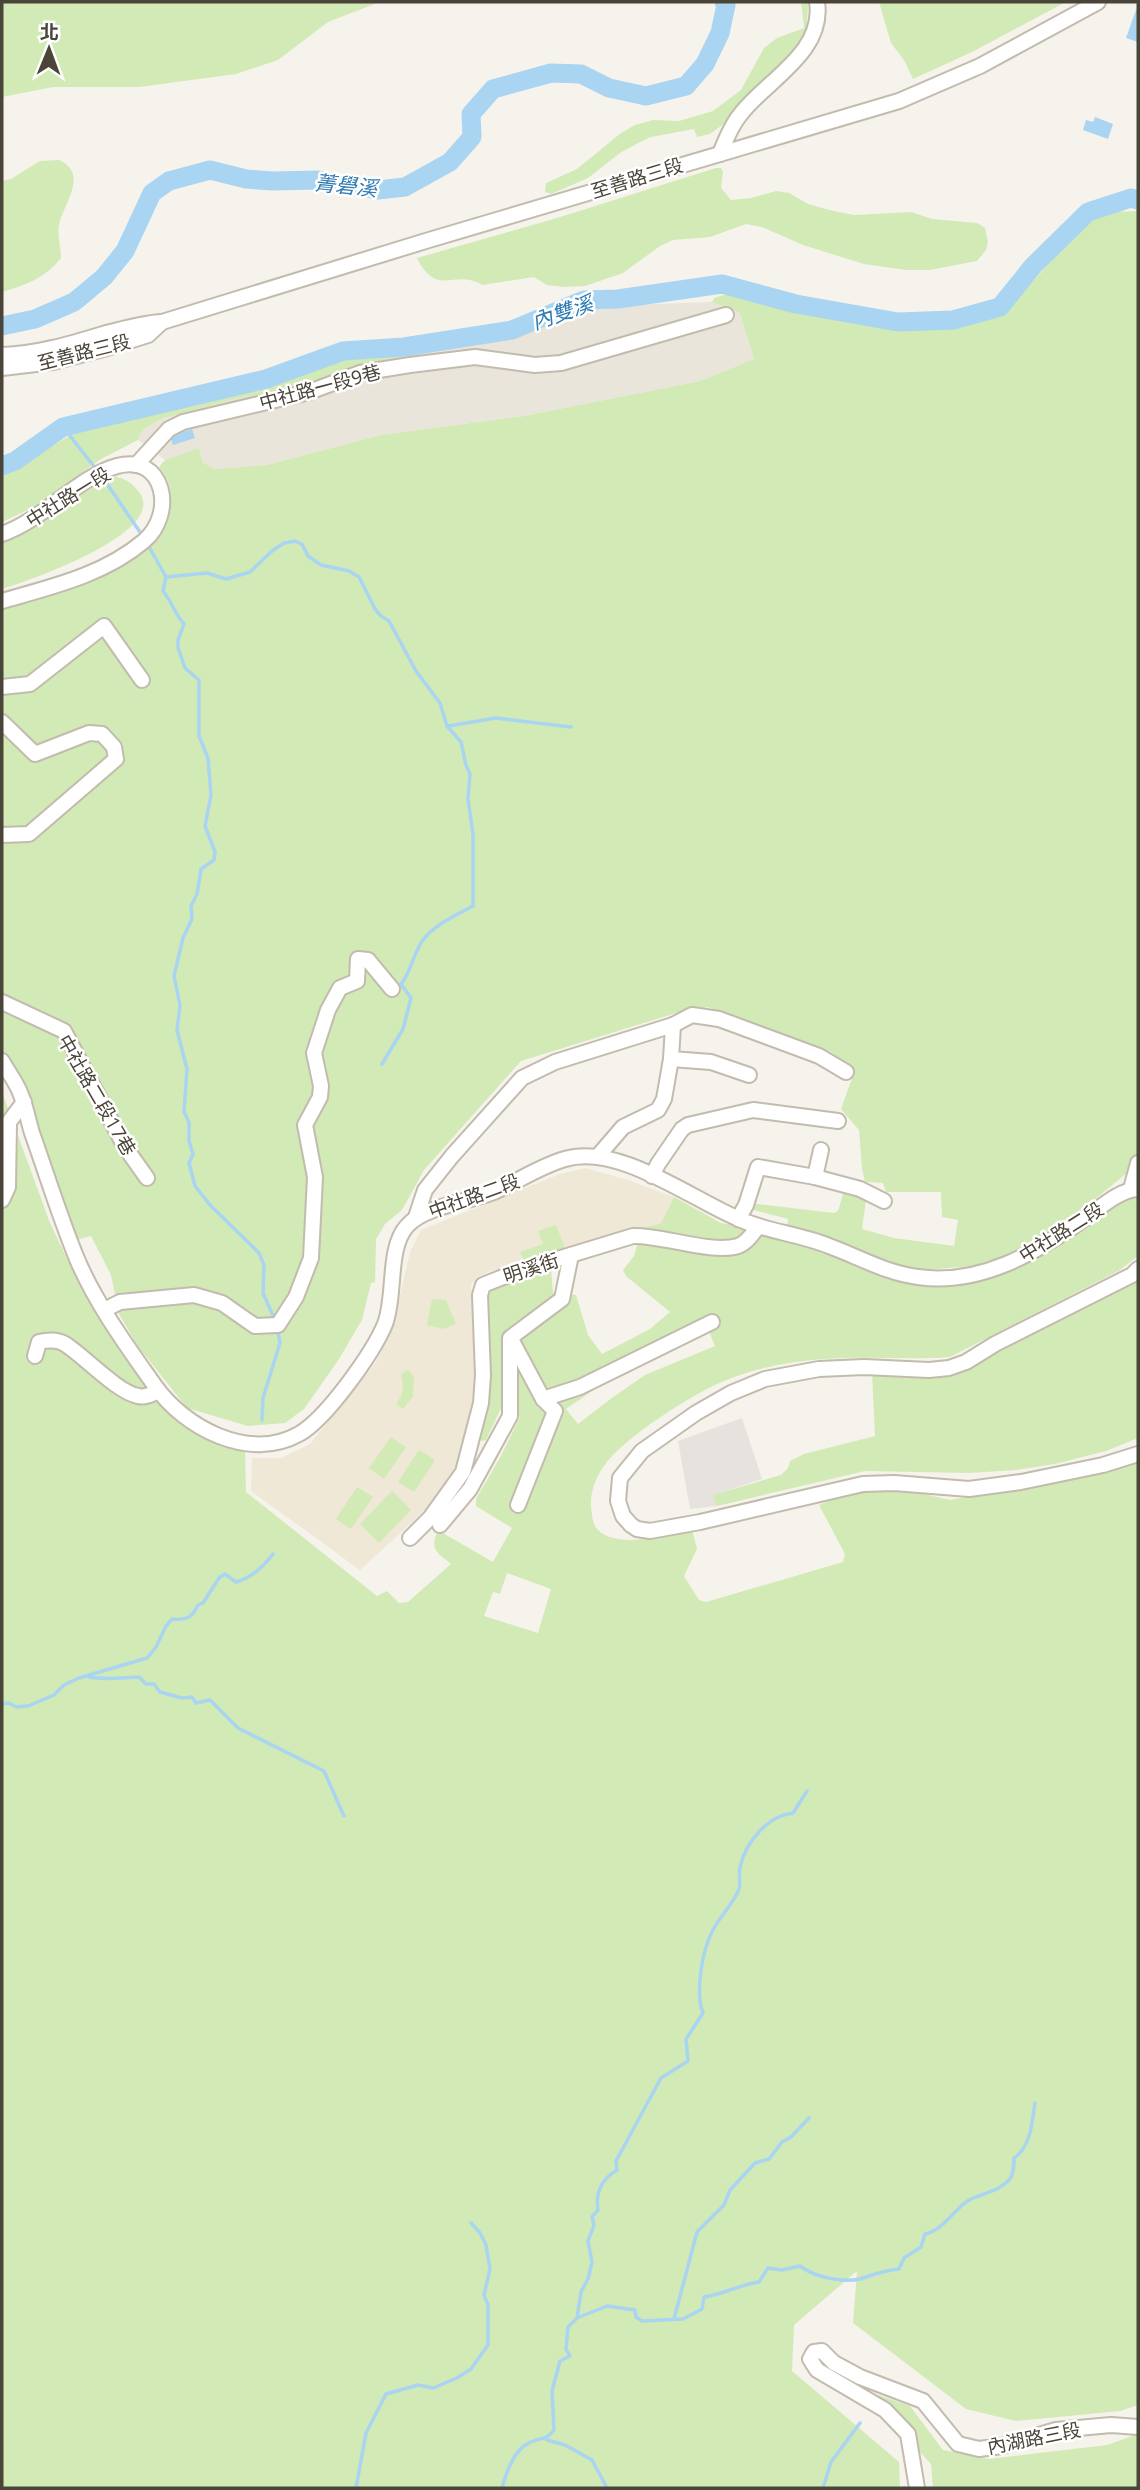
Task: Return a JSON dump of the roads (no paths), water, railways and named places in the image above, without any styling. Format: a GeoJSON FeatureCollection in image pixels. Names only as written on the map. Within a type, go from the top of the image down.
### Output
{"type":"FeatureCollection","features":[{"type":"Feature","properties":{"kind":"street"},"geometry":{"type":"LineString","coordinates":[[720,154],[740,115],[801,53],[816,28],[817,2]]}},
{"type":"Feature","properties":{"kind":"street","name":"至善路三段"},"geometry":{"type":"LineString","coordinates":[[2,355],[62,346],[143,323],[162,322],[899,101],[980,66],[1098,2]]}},
{"type":"Feature","properties":{"kind":"street","name":"中社路一段9巷"},"geometry":{"type":"LineString","coordinates":[[136,465],[169,429],[183,422],[309,392],[360,373],[475,357],[535,365],[561,363],[726,315]]}},
{"type":"Feature","properties":{"kind":"street","name":"至善路三段"},"geometry":{"type":"LineString","coordinates":[[2,368],[53,362],[107,348],[148,335],[162,322]]}},
{"type":"Feature","properties":{"kind":"street","name":"中社路一段"},"geometry":{"type":"LineString","coordinates":[[2,534],[19,528],[97,475],[118,466],[136,465],[154,475],[161,488],[164,505],[159,522],[146,539],[114,562],[80,578],[2,601]]}},
{"type":"Feature","properties":{"kind":"street"},"geometry":{"type":"LineString","coordinates":[[2,687],[30,684],[104,626],[142,680]]}},
{"type":"Feature","properties":{"kind":"street"},"geometry":{"type":"LineString","coordinates":[[2,722],[35,754],[89,733],[102,734],[114,747],[116,759],[29,834],[2,835]]}},
{"type":"Feature","properties":{"kind":"street"},"geometry":{"type":"LineString","coordinates":[[104,1310],[120,1302],[194,1294],[222,1303],[255,1326],[278,1325],[296,1297],[311,1258],[315,1177],[305,1125],[320,1097],[321,1086],[314,1053],[328,1010],[340,988],[357,981],[358,959],[368,960],[392,989]]}},
{"type":"Feature","properties":{"kind":"street","name":"中社路二段17巷"},"geometry":{"type":"LineString","coordinates":[[2,1002],[64,1031],[125,1147],[146,1178]]}},
{"type":"Feature","properties":{"kind":"street"},"geometry":{"type":"LineString","coordinates":[[416,1217],[425,1190],[522,1078],[555,1062],[673,1025],[692,1015],[719,1019],[819,1056],[846,1072]]}},
{"type":"Feature","properties":{"kind":"street"},"geometry":{"type":"LineString","coordinates":[[598,1156],[623,1127],[658,1110],[664,1100],[673,1025]]}},
{"type":"Feature","properties":{"kind":"street"},"geometry":{"type":"LineString","coordinates":[[671,1059],[711,1062],[749,1075]]}},
{"type":"Feature","properties":{"kind":"street","name":"中社路二段"},"geometry":{"type":"LineString","coordinates":[[2,1061],[20,1090],[30,1128],[79,1263],[104,1310],[158,1391],[177,1412],[193,1423],[239,1442],[259,1445],[284,1441],[301,1433],[315,1422],[359,1370],[377,1342],[387,1319],[397,1243],[404,1228],[416,1217],[493,1192],[563,1159],[598,1156],[652,1176],[758,1227],[827,1244],[894,1272],[918,1278],[943,1279],[978,1274],[1011,1263],[1053,1241],[1135,1189]]}},
{"type":"Feature","properties":{"kind":"street"},"geometry":{"type":"LineString","coordinates":[[2,1200],[8,1187],[9,1122],[24,1102]]}},
{"type":"Feature","properties":{"kind":"street"},"geometry":{"type":"LineString","coordinates":[[652,1176],[682,1129],[688,1125],[752,1110],[838,1121]]}},
{"type":"Feature","properties":{"kind":"street"},"geometry":{"type":"LineString","coordinates":[[815,1177],[821,1150]]}},
{"type":"Feature","properties":{"kind":"street"},"geometry":{"type":"LineString","coordinates":[[1135,1189],[1138,1163]]}},
{"type":"Feature","properties":{"kind":"street"},"geometry":{"type":"LineString","coordinates":[[738,1219],[746,1205],[758,1167],[815,1177],[860,1189],[884,1201]]}},
{"type":"Feature","properties":{"kind":"street","name":"明溪街"},"geometry":{"type":"LineString","coordinates":[[410,1538],[430,1518],[463,1472],[481,1403],[484,1375],[480,1294],[483,1285],[519,1271],[633,1236],[649,1235],[671,1242],[696,1245],[737,1246],[747,1240],[758,1227]]}},
{"type":"Feature","properties":{"kind":"street"},"geometry":{"type":"LineString","coordinates":[[510,1338],[562,1299],[571,1255]]}},
{"type":"Feature","properties":{"kind":"street"},"geometry":{"type":"LineString","coordinates":[[1138,1269],[1132,1275],[995,1344],[966,1362],[949,1368],[819,1369],[765,1379],[731,1393],[696,1413],[642,1451],[620,1478],[618,1501],[623,1516],[631,1525],[637,1530],[650,1531],[863,1484],[894,1483],[969,1489],[1021,1482],[1103,1465],[1138,1454]]}},
{"type":"Feature","properties":{"kind":"street"},"geometry":{"type":"LineString","coordinates":[[543,1399],[580,1387],[712,1322]]}},
{"type":"Feature","properties":{"kind":"street"},"geometry":{"type":"LineString","coordinates":[[510,1338],[543,1399],[555,1411],[518,1505]]}},
{"type":"Feature","properties":{"kind":"street"},"geometry":{"type":"LineString","coordinates":[[440,1525],[470,1489],[510,1416],[510,1338]]}},
{"type":"Feature","properties":{"kind":"street"},"geometry":{"type":"LineString","coordinates":[[35,1356],[39,1342],[51,1339],[64,1343],[102,1374],[135,1395],[151,1395],[158,1391]]}},
{"type":"Feature","properties":{"kind":"street","name":"內湖路三段"},"geometry":{"type":"LineString","coordinates":[[917,2488],[908,2434],[885,2410],[817,2370],[810,2360],[814,2353],[822,2351],[834,2363],[860,2377],[923,2401],[958,2444],[979,2449],[1002,2446],[1056,2430],[1111,2425],[1138,2427]]}},
{"type":"Feature","properties":{"kind":"water"},"geometry":{"type":"Polygon","coordinates":[[[1136,10],[1138,11],[1138,42],[1126,38],[1136,10]]]}},
{"type":"Feature","properties":{"kind":"water"},"geometry":{"type":"Polygon","coordinates":[[[1095,117],[1113,124],[1108,139],[1083,130],[1086,120],[1093,122],[1095,117]]]}},
{"type":"Feature","properties":{"kind":"water"},"geometry":{"type":"Polygon","coordinates":[[[192,429],[195,438],[173,445],[170,436],[192,429]]]}},
{"type":"Feature","properties":{"kind":"waterway","name":"菁礐溪"},"geometry":{"type":"LineString","coordinates":[[2,326],[35,319],[74,302],[104,277],[125,251],[152,193],[169,181],[210,170],[246,179],[318,180],[378,190],[405,187],[450,162],[472,137],[471,114],[493,89],[551,73],[581,74],[609,88],[646,96],[686,86],[705,64],[720,33],[726,5],[724,2]]}},
{"type":"Feature","properties":{"kind":"waterway","name":"內雙溪"},"geometry":{"type":"LineString","coordinates":[[2,466],[15,461],[63,427],[266,379],[343,351],[404,347],[512,330],[584,300],[618,299],[722,284],[796,304],[898,322],[953,320],[1000,307],[1033,266],[1088,212],[1131,198],[1138,200]]}},
{"type":"Feature","properties":{"kind":"waterway"},"geometry":{"type":"LineString","coordinates":[[63,427],[96,469]]}},
{"type":"Feature","properties":{"kind":"waterway"},"geometry":{"type":"LineString","coordinates":[[101,475],[142,535]]}},
{"type":"Feature","properties":{"kind":"waterway"},"geometry":{"type":"LineString","coordinates":[[166,577],[207,573],[226,579],[250,572],[284,543],[295,541],[302,544],[308,556],[321,565],[349,571],[359,577],[375,609],[389,621],[416,671],[440,703],[447,726],[461,742],[470,774],[468,799],[473,834],[473,906],[440,925],[428,934],[420,945],[401,984],[411,998],[403,1029],[382,1064]]}},
{"type":"Feature","properties":{"kind":"waterway"},"geometry":{"type":"LineString","coordinates":[[148,545],[166,577],[163,591],[184,624],[178,648],[185,668],[199,680],[199,736],[208,758],[211,795],[205,826],[215,852],[214,860],[201,869],[197,894],[191,906],[192,919],[183,938],[174,976],[180,1005],[177,1030],[187,1069],[184,1112],[189,1122],[189,1141],[193,1154],[189,1163],[195,1186],[210,1205],[259,1253],[264,1265],[263,1293],[275,1320]]}},
{"type":"Feature","properties":{"kind":"waterway"},"geometry":{"type":"LineString","coordinates":[[448,726],[496,718],[571,727]]}},
{"type":"Feature","properties":{"kind":"waterway"},"geometry":{"type":"LineString","coordinates":[[262,1420],[263,1398],[280,1343],[277,1327]]}},
{"type":"Feature","properties":{"kind":"waterway"},"geometry":{"type":"LineString","coordinates":[[2,1704],[28,1706],[54,1695],[64,1685],[79,1678],[147,1658],[172,1619],[185,1618],[194,1613],[219,1578],[225,1574],[236,1582],[247,1578],[273,1554]]}},
{"type":"Feature","properties":{"kind":"waterway"},"geometry":{"type":"LineString","coordinates":[[89,1677],[139,1677],[146,1684],[154,1684],[160,1692],[182,1698],[192,1697],[196,1703],[210,1700],[238,1728],[324,1771],[344,1816]]}},
{"type":"Feature","properties":{"kind":"waterway"},"geometry":{"type":"LineString","coordinates":[[502,2488],[509,2468],[520,2450],[554,2430],[552,2391],[560,2361],[570,2356],[566,2349],[568,2327],[577,2318],[581,2292],[592,2262],[588,2241],[594,2225],[592,2217],[598,2210],[599,2192],[607,2178],[617,2170],[616,2161],[661,2078],[688,2061],[686,2039],[703,2013],[700,1983],[709,1938],[739,1889],[739,1870],[747,1848],[766,1825],[793,1813],[807,1791]]}},
{"type":"Feature","properties":{"kind":"waterway"},"geometry":{"type":"LineString","coordinates":[[577,2318],[607,2306],[635,2310],[636,2317],[642,2321],[683,2319],[702,2309],[704,2297],[759,2282],[768,2268],[782,2270],[800,2266],[837,2280],[860,2279],[899,2269],[904,2258],[921,2247],[925,2234],[938,2228],[969,2200],[995,2190],[1009,2180],[1013,2172],[1014,2158],[1020,2153],[1030,2134],[1035,2103]]}},
{"type":"Feature","properties":{"kind":"waterway"},"geometry":{"type":"LineString","coordinates":[[674,2319],[697,2232],[724,2205],[730,2190],[755,2163],[769,2159],[782,2142],[791,2137],[809,2118]]}},
{"type":"Feature","properties":{"kind":"waterway"},"geometry":{"type":"LineString","coordinates":[[356,2488],[366,2433],[386,2394],[418,2385],[433,2388],[457,2378],[471,2369],[488,2345],[488,2305],[484,2295],[490,2269],[486,2245],[471,2223]]}},
{"type":"Feature","properties":{"kind":"waterway"},"geometry":{"type":"LineString","coordinates":[[823,2488],[831,2462],[860,2423]]}},
{"type":"Feature","properties":{"kind":"waterway"},"geometry":{"type":"LineString","coordinates":[[547,2440],[565,2445],[592,2460],[607,2488]]}}]}
